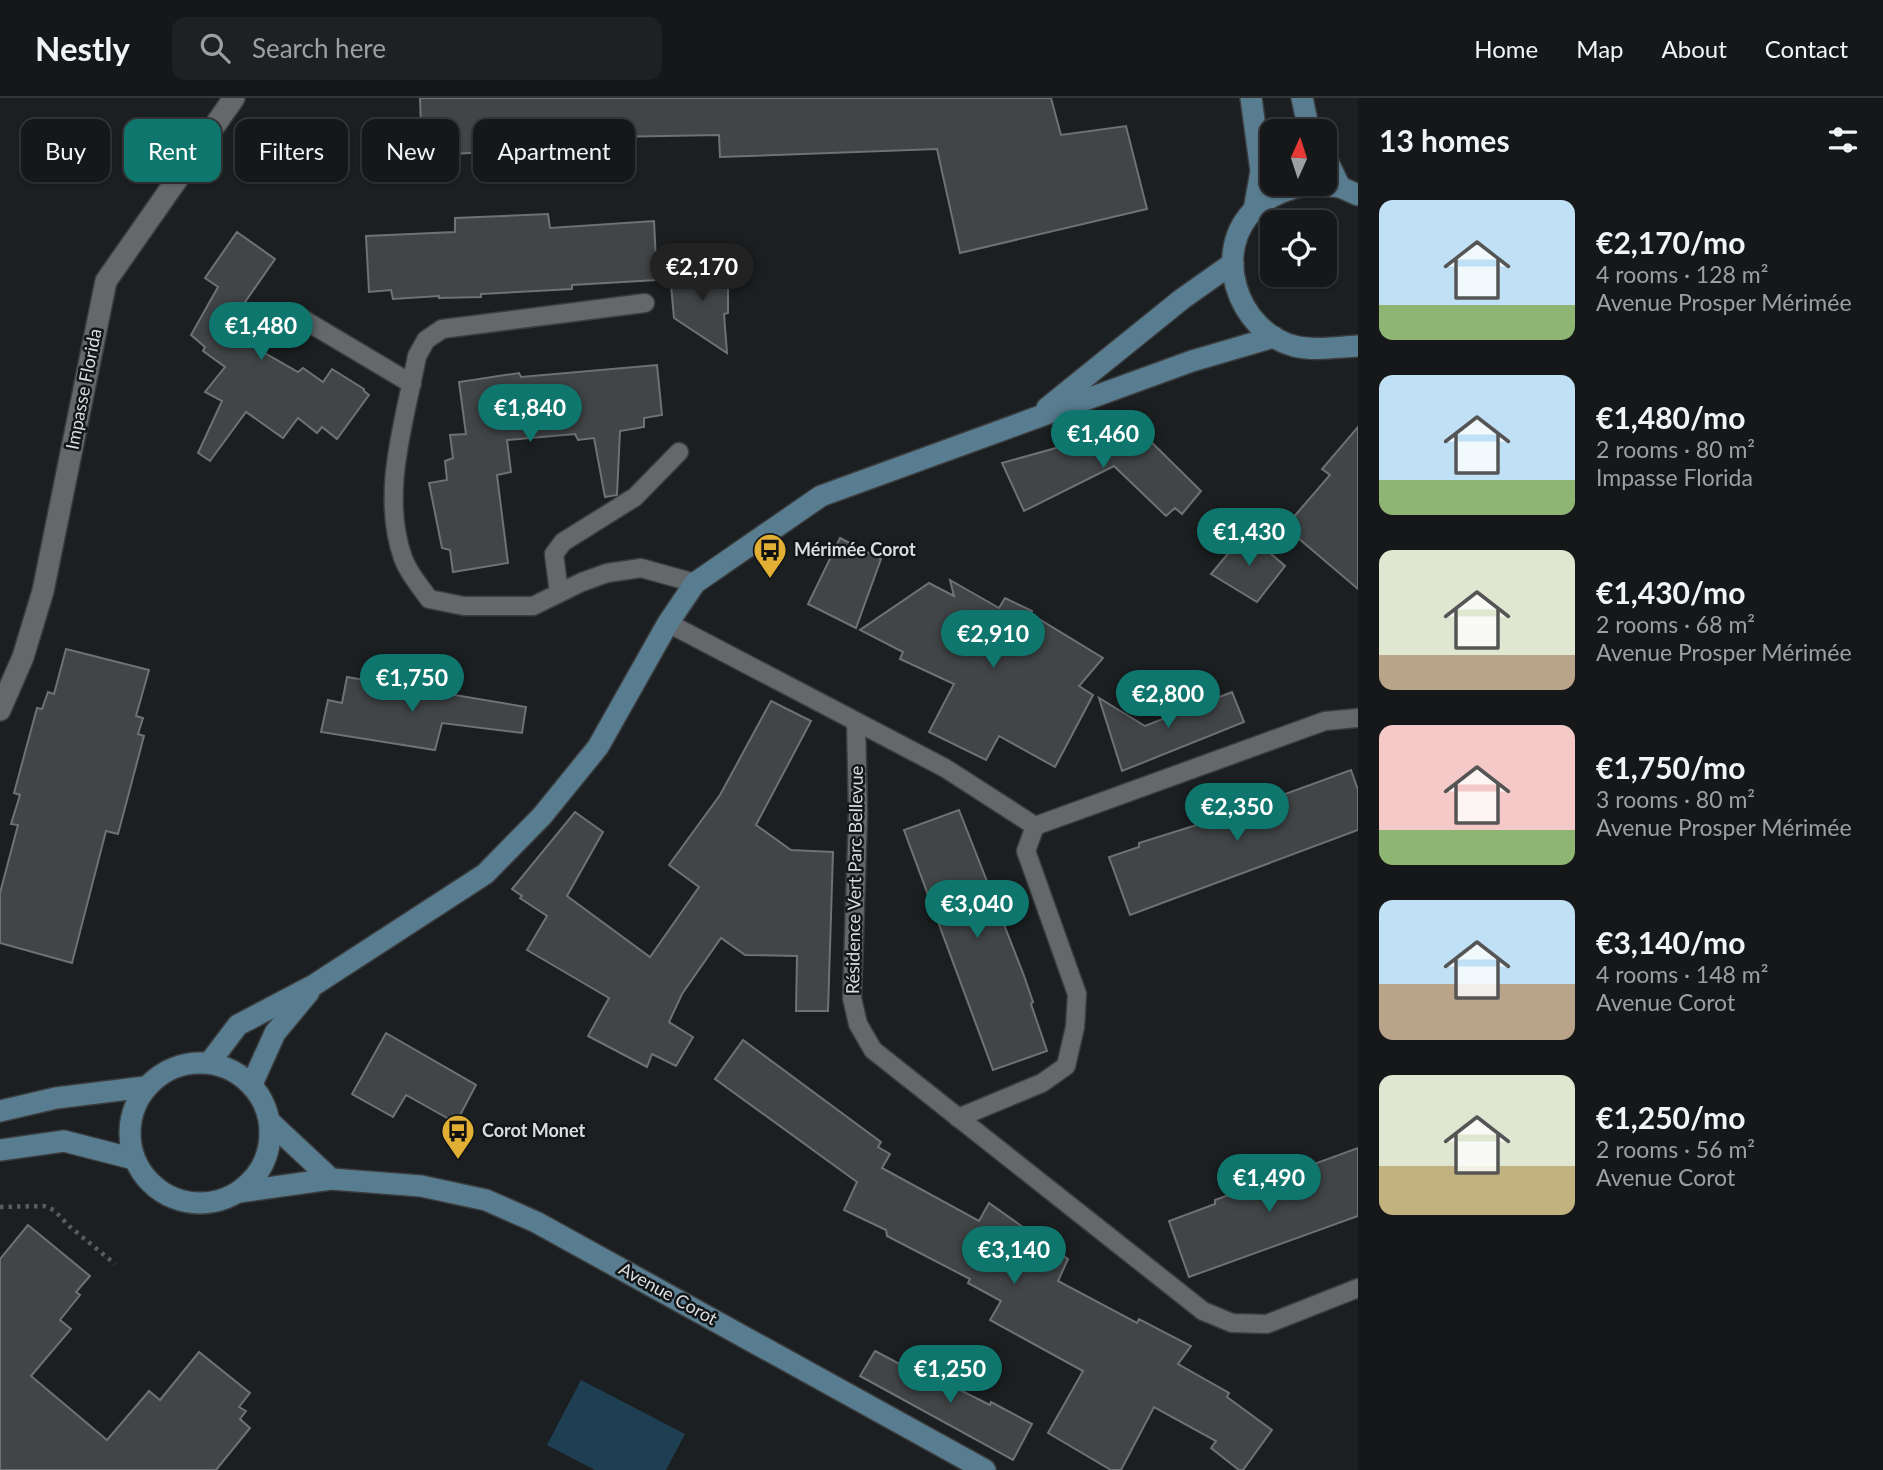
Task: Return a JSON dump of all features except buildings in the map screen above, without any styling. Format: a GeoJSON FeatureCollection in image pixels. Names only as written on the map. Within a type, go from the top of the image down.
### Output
{"type":"FeatureCollection","features":[{"type":"Feature","properties":{"kind":"street","name":"Impasse Florida"},"geometry":{"type":"LineString","coordinates":[[0,710],[23,657],[43,591],[106,281],[234,98]]}},
{"type":"Feature","properties":{"kind":"street"},"geometry":{"type":"LineString","coordinates":[[1251,98],[1261,171],[1254,210]]}},
{"type":"Feature","properties":{"kind":"street"},"geometry":{"type":"LineString","coordinates":[[1302,98],[1307,119]]}},
{"type":"Feature","properties":{"kind":"street"},"geometry":{"type":"LineString","coordinates":[[1337,174],[1349,191]]}},
{"type":"Feature","properties":{"kind":"street"},"geometry":{"type":"LineString","coordinates":[[1272,196],[1254,210],[1243,225],[1236,244],[1233,263],[1235,285],[1243,306],[1256,324],[1293,346],[1314,349],[1358,346]]}},
{"type":"Feature","properties":{"kind":"street"},"geometry":{"type":"LineString","coordinates":[[1033,420],[1182,299],[1233,263]]}},
{"type":"Feature","properties":{"kind":"street"},"geometry":{"type":"LineString","coordinates":[[210,1062],[238,1025],[314,985],[485,874],[542,816],[598,747],[668,623],[695,583],[821,496],[1200,359],[1274,337]]}},
{"type":"Feature","properties":{"kind":"street"},"geometry":{"type":"LineString","coordinates":[[1335,347],[1358,337]]}},
{"type":"Feature","properties":{"kind":"street"},"geometry":{"type":"LineString","coordinates":[[252,1084],[275,1033],[314,985]]}},
{"type":"Feature","properties":{"kind":"street"},"geometry":{"type":"LineString","coordinates":[[210,1062],[233,1070],[252,1084],[264,1102],[271,1122],[270,1149],[258,1174],[239,1192],[210,1203],[178,1200],[151,1185],[134,1159],[129,1134],[133,1109],[145,1087],[164,1072],[186,1064],[210,1062]]}},
{"type":"Feature","properties":{"kind":"street"},"geometry":{"type":"LineString","coordinates":[[0,1111],[55,1098],[145,1087]]}},
{"type":"Feature","properties":{"kind":"street"},"geometry":{"type":"LineString","coordinates":[[271,1122],[331,1179]]}},
{"type":"Feature","properties":{"kind":"street"},"geometry":{"type":"LineString","coordinates":[[0,1150],[64,1141],[134,1159]]}},
{"type":"Feature","properties":{"kind":"street","name":"Avenue Corot"},"geometry":{"type":"LineString","coordinates":[[239,1192],[331,1179],[421,1186],[486,1200],[524,1216],[985,1470]]}},
{"type":"Feature","properties":{"kind":"lane"},"geometry":{"type":"LineString","coordinates":[[645,303],[442,329],[426,340],[417,356],[395,475],[394,521],[403,561],[429,599],[464,606],[533,606],[607,573],[641,568],[695,583]]}},
{"type":"Feature","properties":{"kind":"lane"},"geometry":{"type":"LineString","coordinates":[[296,315],[412,384]]}},
{"type":"Feature","properties":{"kind":"lane"},"geometry":{"type":"LineString","coordinates":[[559,593],[554,554],[563,542],[635,497],[678,452]]}},
{"type":"Feature","properties":{"kind":"lane"},"geometry":{"type":"LineString","coordinates":[[668,623],[945,768],[1035,826]]}},
{"type":"Feature","properties":{"kind":"lane"},"geometry":{"type":"LineString","coordinates":[[1035,826],[1325,721],[1358,718]]}},
{"type":"Feature","properties":{"kind":"lane","name":"Résidence Vert Parc Bellevue"},"geometry":{"type":"LineString","coordinates":[[856,722],[858,814],[852,998],[858,1024],[873,1051],[1203,1311],[1232,1323],[1267,1324],[1358,1288]]}},
{"type":"Feature","properties":{"kind":"lane"},"geometry":{"type":"LineString","coordinates":[[958,1118],[1041,1083],[1066,1066],[1075,1027],[1077,994],[1026,851],[1035,826]]}},
{"type":"Feature","properties":{"kind":"path"},"geometry":{"type":"LineString","coordinates":[[0,1207],[44,1206],[54,1210],[115,1264]]}},
{"type":"Feature","properties":{"kind":"shaded area"},"geometry":{"type":"Polygon","coordinates":[[[581,1380],[685,1434],[666,1470],[595,1470],[547,1445],[581,1380]]]}},
{"type":"Feature","properties":{"kind":"place","name":"Mérimée Corot"},"geometry":{"type":"Point","coordinates":[770,580]}},
{"type":"Feature","properties":{"kind":"place","name":"Corot Monet"},"geometry":{"type":"Point","coordinates":[458,1161]}}]}
